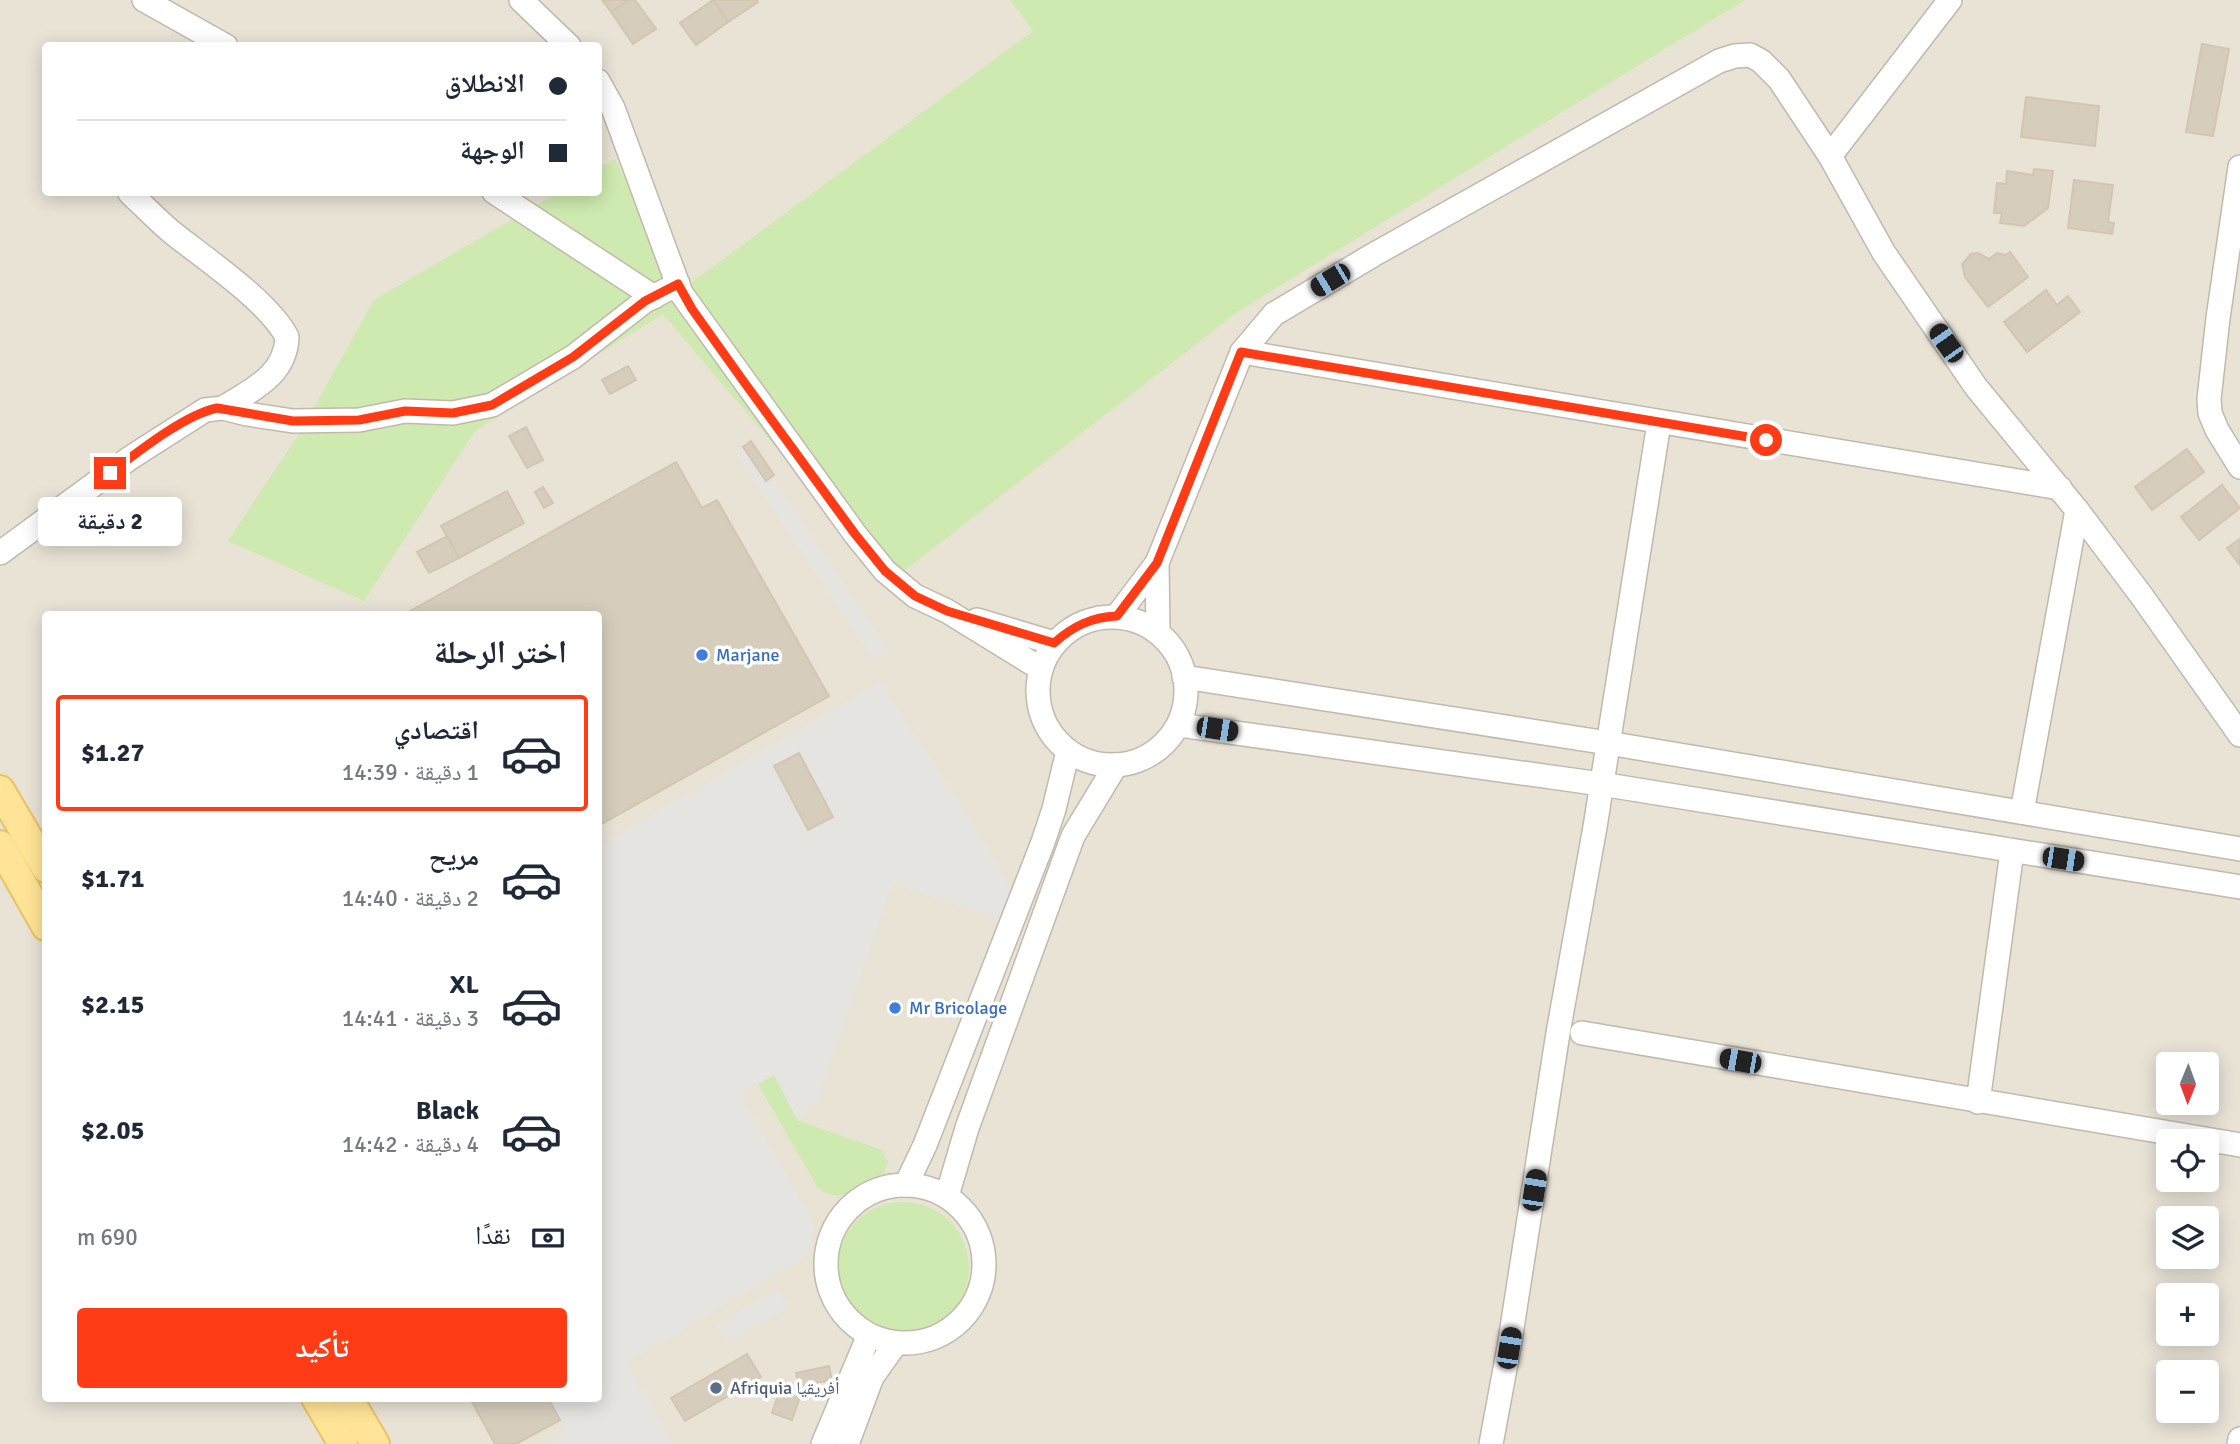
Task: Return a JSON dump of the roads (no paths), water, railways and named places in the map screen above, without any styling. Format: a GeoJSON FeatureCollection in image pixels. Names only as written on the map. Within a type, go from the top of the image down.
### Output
{"type":"FeatureCollection","features":[{"type":"Feature","properties":{"kind":"main road"},"geometry":{"type":"LineString","coordinates":[[0,790],[42,861]]}},
{"type":"Feature","properties":{"kind":"main road"},"geometry":{"type":"LineString","coordinates":[[0,845],[42,919]]}},
{"type":"Feature","properties":{"kind":"main road"},"geometry":{"type":"LineString","coordinates":[[318,1402],[343,1444]]}},
{"type":"Feature","properties":{"kind":"main road"},"geometry":{"type":"LineString","coordinates":[[350,1402],[375,1444]]}},
{"type":"Feature","properties":{"kind":"street"},"geometry":{"type":"LineString","coordinates":[[144,0],[219,42]]}},
{"type":"Feature","properties":{"kind":"street"},"geometry":{"type":"LineString","coordinates":[[521,0],[565,42]]}},
{"type":"Feature","properties":{"kind":"street"},"geometry":{"type":"LineString","coordinates":[[1830,156],[1950,0]]}},
{"type":"Feature","properties":{"kind":"street"},"geometry":{"type":"LineString","coordinates":[[1117,616],[1157,563],[1241,352],[1263,326],[1287,305],[1719,61],[1735,55],[1750,55],[1761,61],[1779,79],[1830,156],[1884,253],[1976,387],[2077,510],[2240,735]]}},
{"type":"Feature","properties":{"kind":"street"},"geometry":{"type":"LineString","coordinates":[[602,88],[613,108],[678,284],[692,309],[877,562],[915,596],[947,611],[1041,668]]}},
{"type":"Feature","properties":{"kind":"street"},"geometry":{"type":"LineString","coordinates":[[2240,167],[2209,399],[2210,413],[2217,430],[2240,467]]}},
{"type":"Feature","properties":{"kind":"street"},"geometry":{"type":"LineString","coordinates":[[133,196],[172,232],[222,270],[281,326],[287,337],[283,360],[275,372],[223,408]]}},
{"type":"Feature","properties":{"kind":"street"},"geometry":{"type":"LineString","coordinates":[[500,196],[654,297]]}},
{"type":"Feature","properties":{"kind":"street"},"geometry":{"type":"LineString","coordinates":[[0,553],[119,466],[205,410],[223,408],[293,421],[359,420],[405,411],[453,413],[492,405],[573,357],[645,301],[678,284]]}},
{"type":"Feature","properties":{"kind":"street"},"geometry":{"type":"LineString","coordinates":[[1241,352],[2060,488]]}},
{"type":"Feature","properties":{"kind":"street"},"geometry":{"type":"LineString","coordinates":[[1491,1444],[1509,1348],[1659,423]]}},
{"type":"Feature","properties":{"kind":"street"},"geometry":{"type":"LineString","coordinates":[[2022,812],[2077,510]]}},
{"type":"Feature","properties":{"kind":"street"},"geometry":{"type":"LineString","coordinates":[[1157,563],[1158,631]]}},
{"type":"Feature","properties":{"kind":"street"},"geometry":{"type":"LineString","coordinates":[[947,611],[1054,643]]}},
{"type":"Feature","properties":{"kind":"street"},"geometry":{"type":"LineString","coordinates":[[1117,616],[1142,622],[1158,631],[1179,657],[1188,690],[1179,725],[1159,749],[1142,760],[1116,765],[1097,764],[1068,751],[1050,733],[1039,709],[1037,694],[1041,668],[1054,643],[1067,631],[1098,617],[1117,616]]}},
{"type":"Feature","properties":{"kind":"street"},"geometry":{"type":"LineString","coordinates":[[1184,677],[1608,743],[2240,849]]}},
{"type":"Feature","properties":{"kind":"street"},"geometry":{"type":"LineString","coordinates":[[1179,725],[1601,784],[2240,887]]}},
{"type":"Feature","properties":{"kind":"street"},"geometry":{"type":"LineString","coordinates":[[906,1185],[925,1145],[1043,842],[1068,751]]}},
{"type":"Feature","properties":{"kind":"street"},"geometry":{"type":"LineString","coordinates":[[947,1196],[967,1128],[1073,836],[1116,765]]}},
{"type":"Feature","properties":{"kind":"street"},"geometry":{"type":"LineString","coordinates":[[1978,1102],[2012,851]]}},
{"type":"Feature","properties":{"kind":"street"},"geometry":{"type":"LineString","coordinates":[[1581,1033],[2240,1145]]}},
{"type":"Feature","properties":{"kind":"street"},"geometry":{"type":"LineString","coordinates":[[906,1185],[927,1188],[947,1196],[964,1211],[977,1230],[983,1251],[984,1273],[977,1297],[964,1318],[944,1333],[921,1342],[896,1343],[869,1335],[847,1319],[832,1297],[825,1271],[825,1253],[839,1219],[857,1200],[880,1188],[906,1185]]}},
{"type":"Feature","properties":{"kind":"street"},"geometry":{"type":"LineString","coordinates":[[823,1444],[869,1335]]}},
{"type":"Feature","properties":{"kind":"street"},"geometry":{"type":"LineString","coordinates":[[847,1444],[872,1377],[896,1343]]}},
{"type":"Feature","properties":{"kind":"place","name":"Marjane"},"geometry":{"type":"Point","coordinates":[702,655]}},
{"type":"Feature","properties":{"kind":"place","name":"Mr Bricolage"},"geometry":{"type":"Point","coordinates":[895,1008]}},
{"type":"Feature","properties":{"kind":"place","name":"Afriquia أفريقيا"},"geometry":{"type":"Point","coordinates":[716,1388]}}]}
